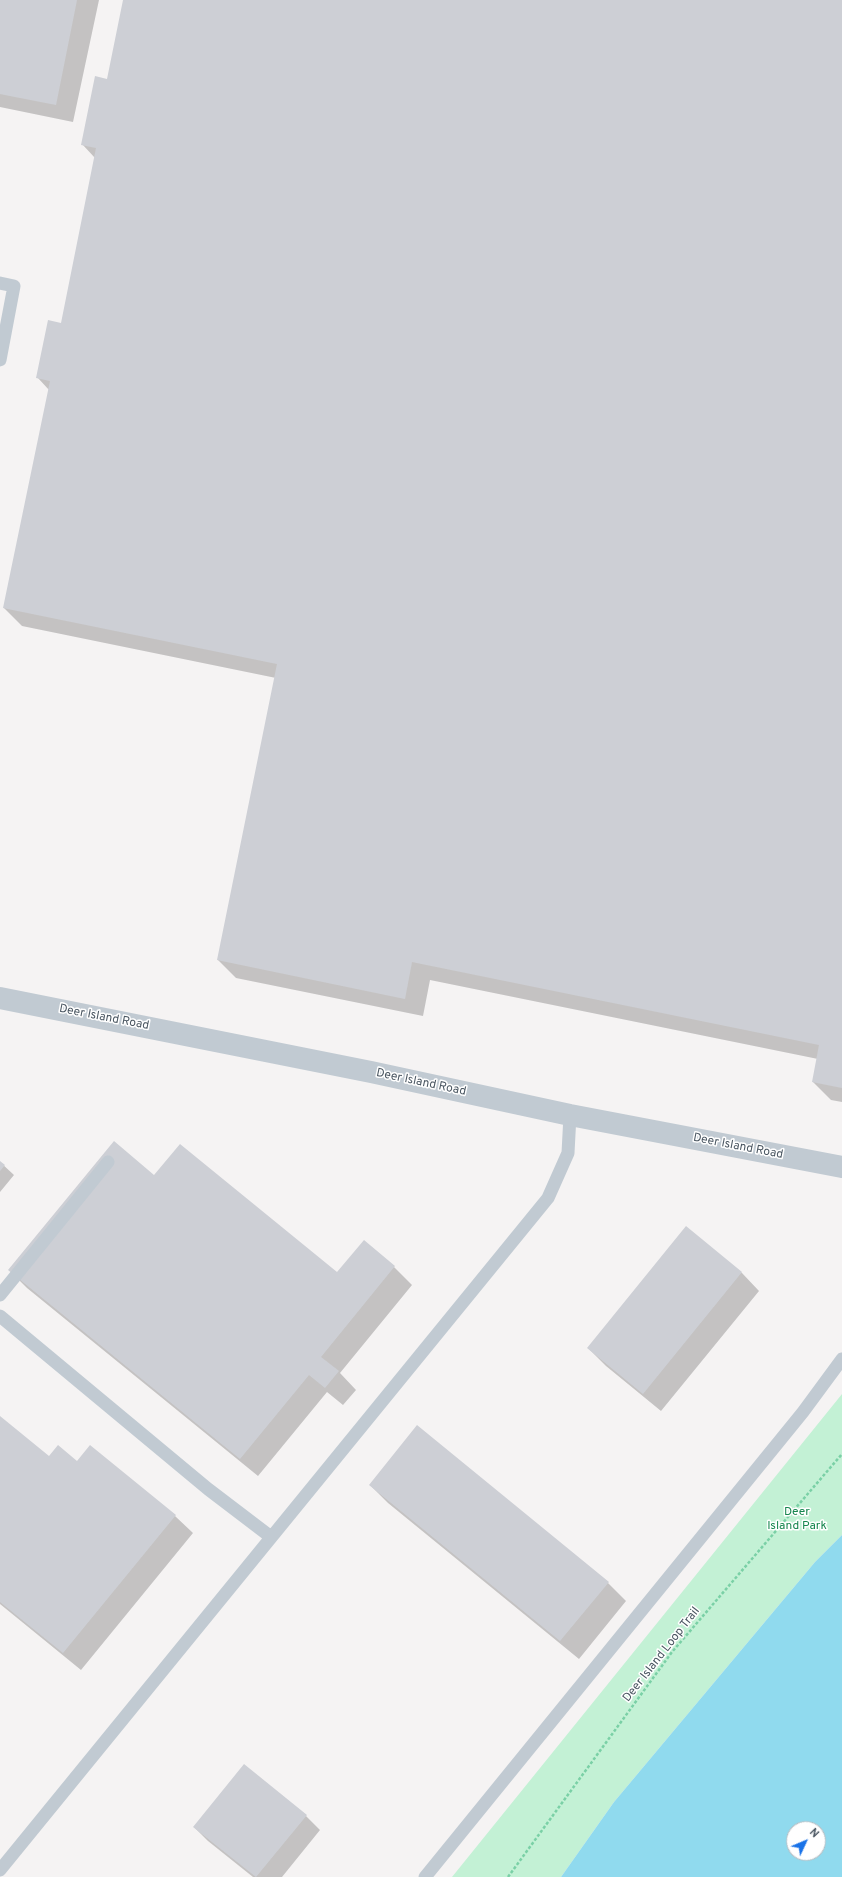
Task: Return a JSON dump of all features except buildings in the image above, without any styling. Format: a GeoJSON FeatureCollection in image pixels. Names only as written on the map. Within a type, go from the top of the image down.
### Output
{"type":"FeatureCollection","features":[{"type":"Feature","properties":{"kind":"street","name":"Deer Island Road"},"geometry":{"type":"LineString","coordinates":[[0,998],[340,1066],[570,1115],[842,1167]]}},
{"type":"Feature","properties":{"kind":"lane"},"geometry":{"type":"LineString","coordinates":[[0,283],[14,286],[0,360]]}},
{"type":"Feature","properties":{"kind":"lane"},"geometry":{"type":"LineString","coordinates":[[0,1870],[548,1198],[568,1154],[570,1115]]}},
{"type":"Feature","properties":{"kind":"lane"},"geometry":{"type":"LineString","coordinates":[[0,1295],[108,1162]]}},
{"type":"Feature","properties":{"kind":"lane"},"geometry":{"type":"LineString","coordinates":[[0,1316],[208,1489],[271,1537]]}},
{"type":"Feature","properties":{"kind":"lane"},"geometry":{"type":"LineString","coordinates":[[426,1877],[803,1412],[842,1359]]}},
{"type":"Feature","properties":{"kind":"path","name":"Deer Island Loop Trail"},"geometry":{"type":"LineString","coordinates":[[508,1877],[672,1652],[842,1454]]}},
{"type":"Feature","properties":{"kind":"green space","name":"Deer Island Park"},"geometry":{"type":"Polygon","coordinates":[[[842,1394],[842,1535],[815,1562],[614,1802],[561,1877],[452,1877],[842,1394]]]}},
{"type":"Feature","properties":{"kind":"water"},"geometry":{"type":"Polygon","coordinates":[[[842,1535],[842,1877],[561,1877],[614,1802],[815,1562],[842,1535]]]}}]}
